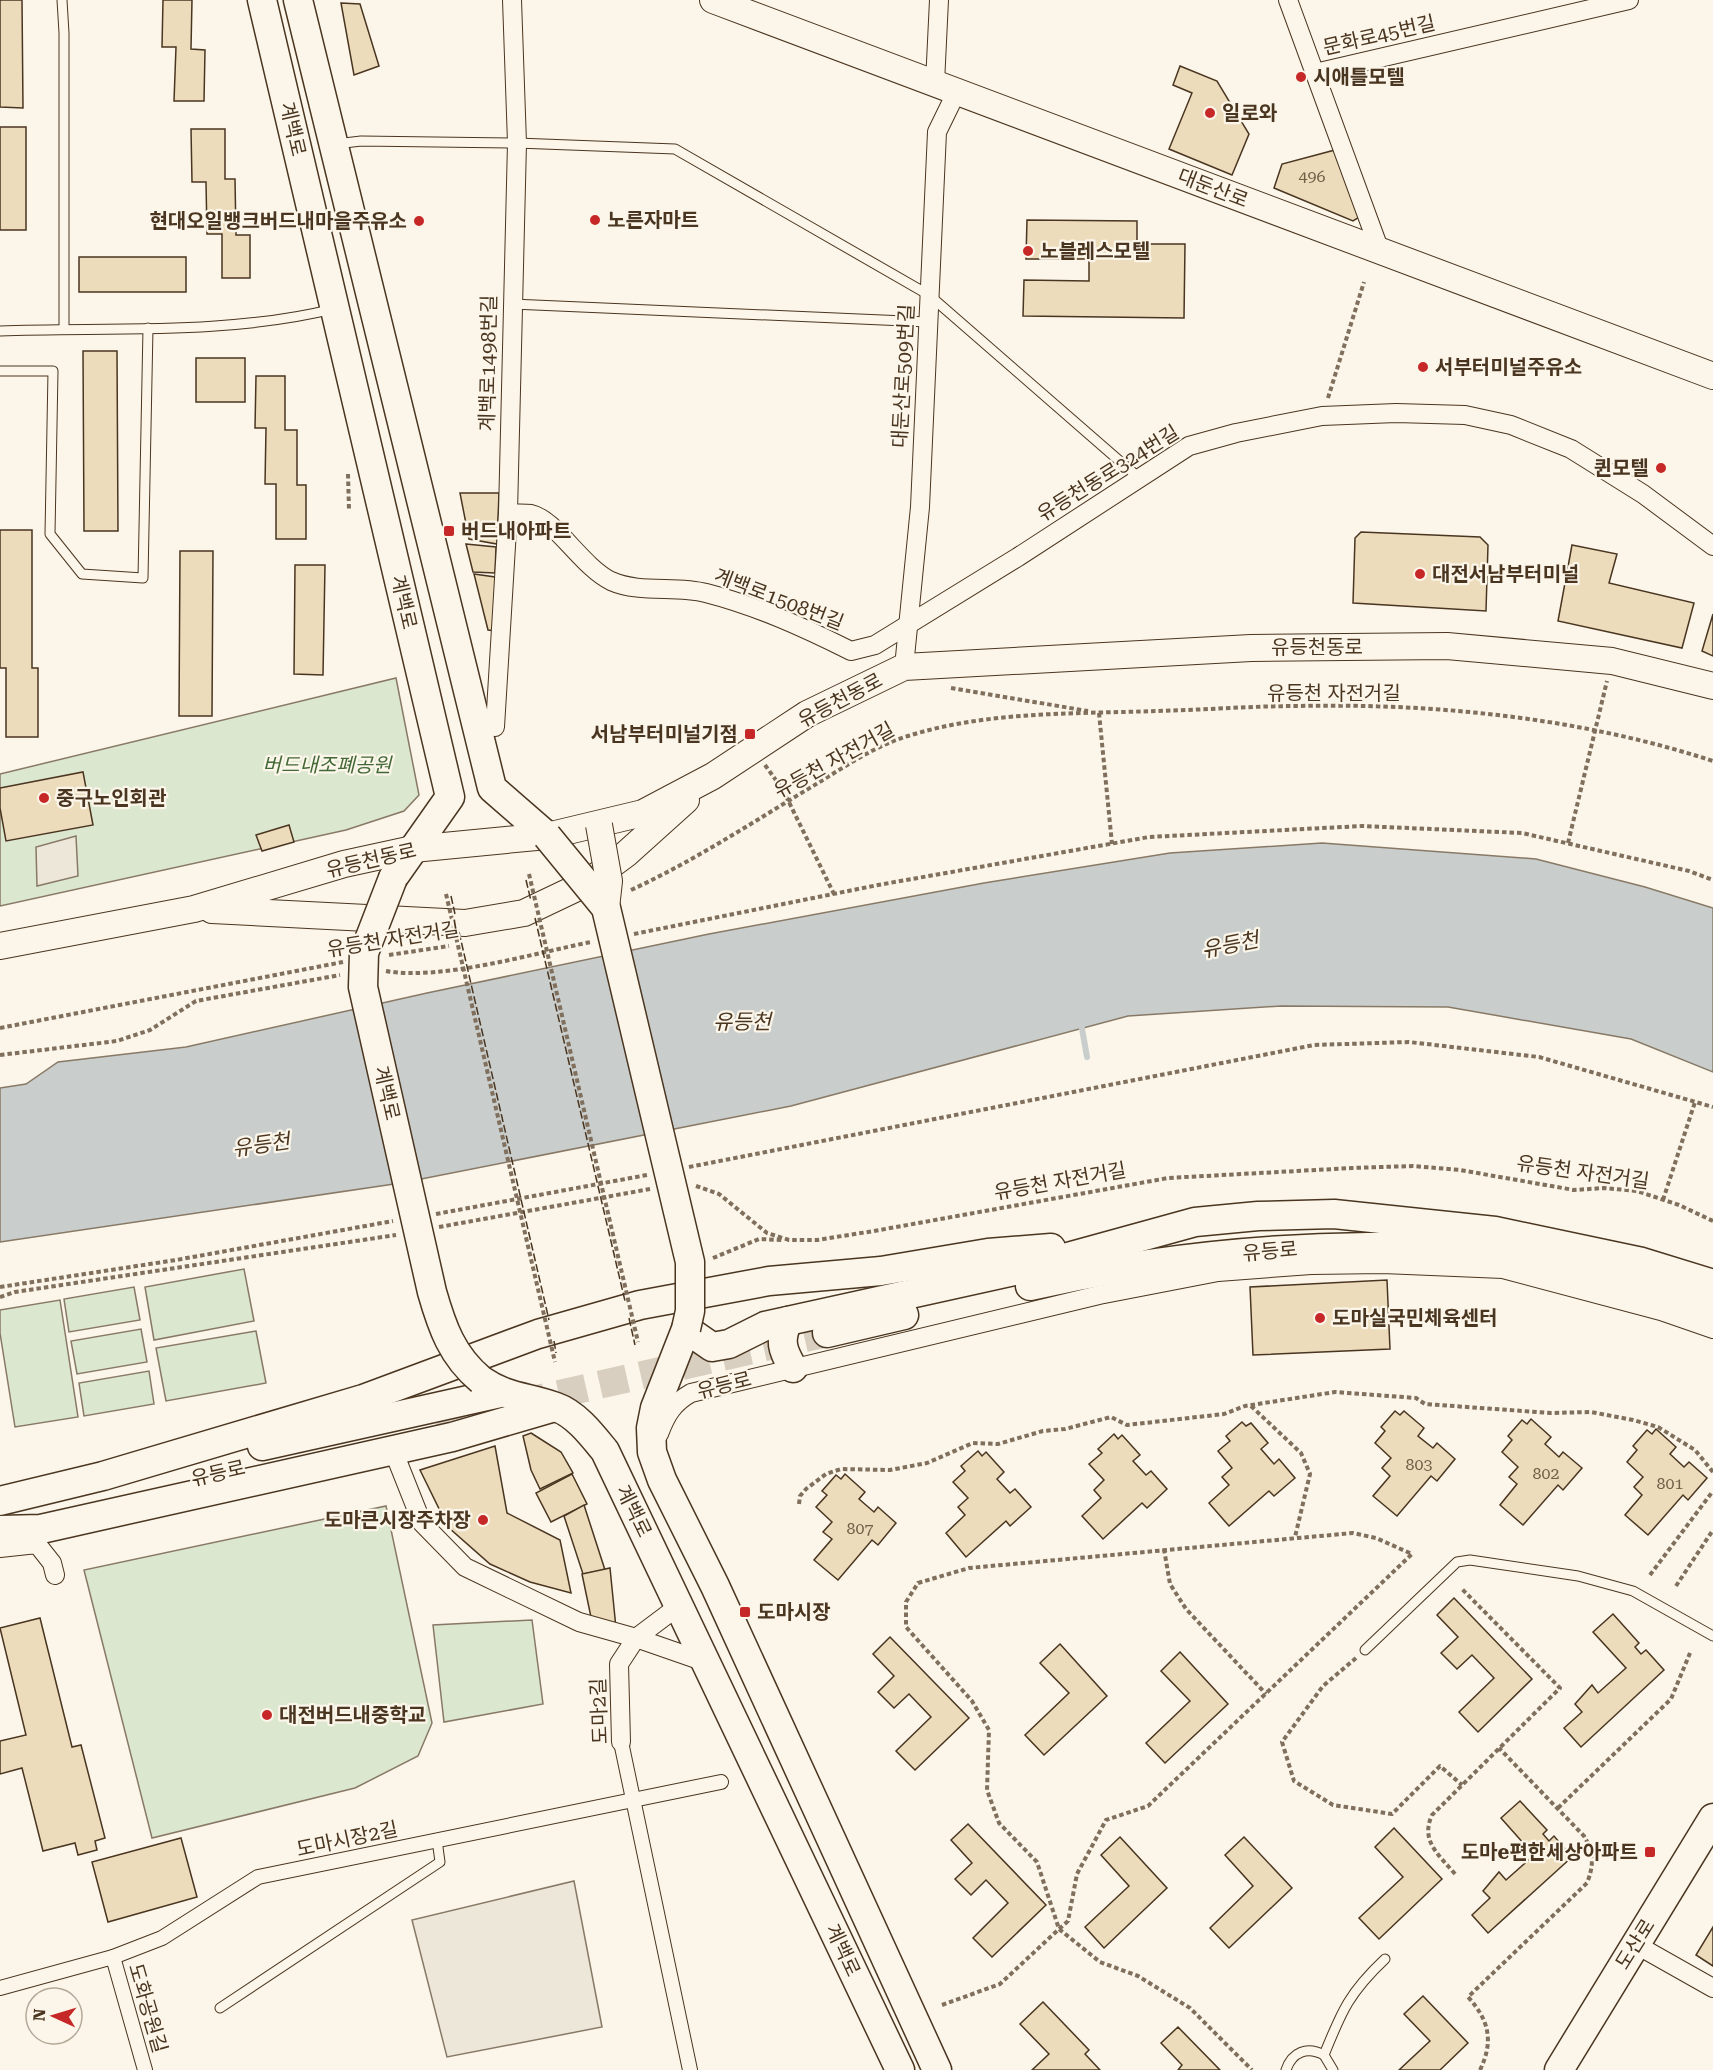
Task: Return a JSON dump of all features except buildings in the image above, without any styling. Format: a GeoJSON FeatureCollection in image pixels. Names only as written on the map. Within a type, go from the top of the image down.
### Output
{"type":"FeatureCollection","features":[{"type":"Feature","properties":{"kind":"main road","name":"계백로"},"geometry":{"type":"LineString","coordinates":[[262,0],[450,797],[393,878],[364,953],[363,987],[444,1335],[465,1368],[490,1386],[557,1407],[584,1426],[605,1451],[900,2070]]}},
{"type":"Feature","properties":{"kind":"main road","name":"계백로"},"geometry":{"type":"LineString","coordinates":[[298,0],[492,788],[547,836],[614,902],[690,1262],[690,1311],[686,1329],[656,1408],[651,1428],[652,1452],[662,1480],[715,1586],[937,2070]]}},
{"type":"Feature","properties":{"kind":"main road","name":"대둔산로"},"geometry":{"type":"LineString","coordinates":[[713,0],[1713,376]]}},
{"type":"Feature","properties":{"kind":"main road","name":"유등천동로"},"geometry":{"type":"LineString","coordinates":[[0,946],[194,909],[344,864],[412,849],[547,836],[642,813],[713,776],[807,714],[904,667],[1251,648],[1446,646],[1612,661],[1713,686]]}},
{"type":"Feature","properties":{"kind":"main road"},"geometry":{"type":"LineString","coordinates":[[194,909],[465,923],[524,913],[587,883],[626,854],[713,776]]}},
{"type":"Feature","properties":{"kind":"main road"},"geometry":{"type":"LineString","coordinates":[[599,825],[614,902]]}},
{"type":"Feature","properties":{"kind":"main road","name":"유등로"},"geometry":{"type":"LineString","coordinates":[[1122,1241],[1195,1222],[1257,1216],[1334,1214],[1495,1232],[1555,1242],[1642,1262],[1713,1284]]}},
{"type":"Feature","properties":{"kind":"main road"},"geometry":{"type":"LineString","coordinates":[[686,1329],[712,1347],[729,1344],[765,1326],[1028,1268],[1122,1241]]}},
{"type":"Feature","properties":{"kind":"main road"},"geometry":{"type":"LineString","coordinates":[[0,1501],[103,1476],[363,1399],[538,1334],[674,1297],[769,1281],[881,1271],[988,1253],[1122,1241]]}},
{"type":"Feature","properties":{"kind":"main road","name":"유등로"},"geometry":{"type":"LineString","coordinates":[[827,1334],[1094,1272],[1290,1249],[1421,1246],[1532,1256],[1555,1272],[1636,1286],[1713,1312]]}},
{"type":"Feature","properties":{"kind":"main road"},"geometry":{"type":"LineString","coordinates":[[788,1321],[780,1337],[785,1355],[793,1368]]}},
{"type":"Feature","properties":{"kind":"main road"},"geometry":{"type":"LineString","coordinates":[[103,1476],[214,1457],[458,1401],[490,1386]]}},
{"type":"Feature","properties":{"kind":"main road"},"geometry":{"type":"LineString","coordinates":[[458,1401],[465,1409],[470,1424],[468,1432]]}},
{"type":"Feature","properties":{"kind":"main road"},"geometry":{"type":"LineString","coordinates":[[0,1530],[41,1528],[393,1450],[557,1407]]}},
{"type":"Feature","properties":{"kind":"main road","name":"유등로"},"geometry":{"type":"LineString","coordinates":[[0,1524],[436,1422]]}},
{"type":"Feature","properties":{"kind":"main road","name":"도산로"},"geometry":{"type":"LineString","coordinates":[[1558,2070],[1713,1818]]}},
{"type":"Feature","properties":{"kind":"street","name":"계백로1498번길"},"geometry":{"type":"LineString","coordinates":[[495,727],[508,513],[518,143],[512,0]]}},
{"type":"Feature","properties":{"kind":"street"},"geometry":{"type":"LineString","coordinates":[[939,0],[946,87]]}},
{"type":"Feature","properties":{"kind":"street"},"geometry":{"type":"LineString","coordinates":[[1288,0],[1380,251]]}},
{"type":"Feature","properties":{"kind":"street","name":"문화로45번길"},"geometry":{"type":"LineString","coordinates":[[1315,73],[1569,7],[1629,0]]}},
{"type":"Feature","properties":{"kind":"street","name":"대둔산로509번길"},"geometry":{"type":"LineString","coordinates":[[904,667],[920,507],[937,132],[946,87]]}},
{"type":"Feature","properties":{"kind":"street","name":"유등천동로324번길"},"geometry":{"type":"LineString","coordinates":[[908,624],[1018,557],[1189,446],[1236,433],[1322,416],[1396,413],[1465,415],[1511,425],[1571,449],[1643,494],[1713,546]]}},
{"type":"Feature","properties":{"kind":"street","name":"계백로1508번길"},"geometry":{"type":"LineString","coordinates":[[508,513],[532,514],[553,527],[574,552],[610,580],[628,587],[705,593],[807,629],[851,651],[875,645],[908,624]]}},
{"type":"Feature","properties":{"kind":"street","name":"유등로"},"geometry":{"type":"LineString","coordinates":[[652,1452],[664,1419],[676,1402],[691,1393],[1099,1295],[1218,1272],[1311,1265],[1404,1265],[1555,1272],[1713,1329]]}},
{"type":"Feature","properties":{"kind":"street"},"geometry":{"type":"LineString","coordinates":[[393,1450],[422,1523],[465,1568],[579,1622],[636,1638],[708,1663]]}},
{"type":"Feature","properties":{"kind":"street"},"geometry":{"type":"LineString","coordinates":[[0,1548],[37,1544],[52,1563],[55,1575]]}},
{"type":"Feature","properties":{"kind":"street","name":"도마2길"},"geometry":{"type":"LineString","coordinates":[[680,1605],[636,1638],[619,1664],[621,1742],[631,1799],[690,2070]]}},
{"type":"Feature","properties":{"kind":"street","name":"도마시장2길"},"geometry":{"type":"LineString","coordinates":[[0,1988],[112,1957],[162,1938],[258,1877],[721,1782]]}},
{"type":"Feature","properties":{"kind":"street"},"geometry":{"type":"LineString","coordinates":[[1635,1944],[1713,1988]]}},
{"type":"Feature","properties":{"kind":"street","name":"도화공원길"},"geometry":{"type":"LineString","coordinates":[[112,1957],[146,2070]]}},
{"type":"Feature","properties":{"kind":"lane"},"geometry":{"type":"LineString","coordinates":[[62,0],[64,328]]}},
{"type":"Feature","properties":{"kind":"lane"},"geometry":{"type":"LineString","coordinates":[[334,144],[361,141],[518,143],[675,149],[929,295],[1138,477]]}},
{"type":"Feature","properties":{"kind":"lane"},"geometry":{"type":"LineString","coordinates":[[512,304],[928,322]]}},
{"type":"Feature","properties":{"kind":"lane"},"geometry":{"type":"LineString","coordinates":[[0,331],[148,328],[296,318],[335,309]]}},
{"type":"Feature","properties":{"kind":"lane"},"geometry":{"type":"LineString","coordinates":[[0,370],[53,371],[50,534],[82,574],[143,578],[148,328]]}},
{"type":"Feature","properties":{"kind":"lane"},"geometry":{"type":"LineString","coordinates":[[1365,1650],[1456,1562],[1470,1560],[1578,1576],[1633,1591],[1713,1636]]}},
{"type":"Feature","properties":{"kind":"lane"},"geometry":{"type":"LineString","coordinates":[[220,2008],[440,1862],[437,1840]]}},
{"type":"Feature","properties":{"kind":"lane"},"geometry":{"type":"LineString","coordinates":[[1324,2055],[1336,2022],[1352,1993],[1385,1959]]}},
{"type":"Feature","properties":{"kind":"lane"},"geometry":{"type":"LineString","coordinates":[[1286,2070],[1288,2062],[1300,2052],[1316,2051],[1324,2055],[1333,2070]]}},
{"type":"Feature","properties":{"kind":"path"},"geometry":{"type":"LineString","coordinates":[[1322,416],[1364,282]]}},
{"type":"Feature","properties":{"kind":"path"},"geometry":{"type":"LineString","coordinates":[[348,466],[350,510]]}},
{"type":"Feature","properties":{"kind":"path"},"geometry":{"type":"LineString","coordinates":[[1568,843],[1608,675]]}},
{"type":"Feature","properties":{"kind":"path"},"geometry":{"type":"LineString","coordinates":[[941,687],[1099,713],[1112,844]]}},
{"type":"Feature","properties":{"kind":"path","name":"유등천 자전거길"},"geometry":{"type":"LineString","coordinates":[[614,902],[696,858],[863,757],[907,736],[992,719],[1299,705],[1391,707],[1492,714],[1596,732],[1713,761]]}},
{"type":"Feature","properties":{"kind":"path"},"geometry":{"type":"LineString","coordinates":[[766,766],[788,801],[834,894]]}},
{"type":"Feature","properties":{"kind":"path"},"geometry":{"type":"LineString","coordinates":[[626,935],[834,894],[1149,837],[1362,826],[1522,833],[1689,871],[1713,879]]}},
{"type":"Feature","properties":{"kind":"path"},"geometry":{"type":"LineString","coordinates":[[529,874],[638,1342]]}},
{"type":"Feature","properties":{"kind":"path"},"geometry":{"type":"LineString","coordinates":[[446,894],[555,1362]]}},
{"type":"Feature","properties":{"kind":"path"},"geometry":{"type":"LineString","coordinates":[[530,929],[551,922]]}},
{"type":"Feature","properties":{"kind":"path","name":"유등천 자전거길"},"geometry":{"type":"LineString","coordinates":[[388,955],[466,942]]}},
{"type":"Feature","properties":{"kind":"path"},"geometry":{"type":"LineString","coordinates":[[375,969],[401,974],[419,973],[465,967],[592,942]]}},
{"type":"Feature","properties":{"kind":"path","name":"유등천 자전거길"},"geometry":{"type":"LineString","coordinates":[[0,1028],[354,960]]}},
{"type":"Feature","properties":{"kind":"path"},"geometry":{"type":"LineString","coordinates":[[0,1055],[117,1041],[150,1030],[196,1001],[342,975]]}},
{"type":"Feature","properties":{"kind":"path"},"geometry":{"type":"LineString","coordinates":[[680,1168],[1314,1045],[1409,1042],[1539,1057],[1713,1107]]}},
{"type":"Feature","properties":{"kind":"path"},"geometry":{"type":"LineString","coordinates":[[1663,1200],[1695,1102]]}},
{"type":"Feature","properties":{"kind":"path","name":"유등천 자전거길"},"geometry":{"type":"LineString","coordinates":[[691,1186],[700,1186],[719,1194],[767,1233],[789,1240],[817,1240],[874,1231],[1168,1178],[1413,1166],[1460,1170],[1574,1190],[1604,1188],[1638,1191],[1713,1221]]}},
{"type":"Feature","properties":{"kind":"path"},"geometry":{"type":"LineString","coordinates":[[424,1216],[657,1173]]}},
{"type":"Feature","properties":{"kind":"path"},"geometry":{"type":"LineString","coordinates":[[437,1228],[660,1188]]}},
{"type":"Feature","properties":{"kind":"path"},"geometry":{"type":"LineString","coordinates":[[0,1287],[176,1260],[400,1220]]}},
{"type":"Feature","properties":{"kind":"path"},"geometry":{"type":"LineString","coordinates":[[0,1297],[15,1292],[402,1234]]}},
{"type":"Feature","properties":{"kind":"path"},"geometry":{"type":"LineString","coordinates":[[706,1261],[759,1239],[789,1240]]}},
{"type":"Feature","properties":{"kind":"path"},"geometry":{"type":"LineString","coordinates":[[799,1504],[800,1496],[806,1489],[826,1474],[841,1469],[890,1470],[927,1464],[973,1443],[998,1444],[1043,1431],[1111,1417],[1127,1425],[1224,1414],[1250,1406],[1335,1392],[1416,1398],[1425,1404],[1551,1413],[1591,1412],[1658,1427],[1695,1450],[1713,1472]]}},
{"type":"Feature","properties":{"kind":"path"},"geometry":{"type":"LineString","coordinates":[[1250,1406],[1301,1454],[1310,1474],[1295,1537]]}},
{"type":"Feature","properties":{"kind":"path"},"geometry":{"type":"LineString","coordinates":[[1650,1575],[1713,1491]]}},
{"type":"Feature","properties":{"kind":"path"},"geometry":{"type":"LineString","coordinates":[[1676,1586],[1713,1530]]}},
{"type":"Feature","properties":{"kind":"path"},"geometry":{"type":"LineString","coordinates":[[942,2005],[1000,1984],[1059,1929],[1068,1921],[1077,1874],[1106,1820],[1148,1806],[1412,1554],[1376,1538],[1353,1533],[969,1568],[918,1583],[906,1602],[906,1627],[972,1701],[989,1730],[987,1790],[999,1823],[1037,1862],[1059,1929],[1100,1962],[1138,1976],[1190,2008],[1252,2070]]}},
{"type":"Feature","properties":{"kind":"path"},"geometry":{"type":"LineString","coordinates":[[1164,1549],[1170,1584],[1186,1609],[1266,1694]]}},
{"type":"Feature","properties":{"kind":"path"},"geometry":{"type":"LineString","coordinates":[[1455,1874],[1429,1844],[1428,1824],[1432,1815],[1560,1688],[1461,1588]]}},
{"type":"Feature","properties":{"kind":"path"},"geometry":{"type":"LineString","coordinates":[[1365,1650],[1323,1686],[1282,1742],[1294,1781],[1333,1804],[1392,1814],[1440,1766],[1462,1785]]}},
{"type":"Feature","properties":{"kind":"path"},"geometry":{"type":"LineString","coordinates":[[1558,1808],[1671,1699],[1690,1653]]}},
{"type":"Feature","properties":{"kind":"path"},"geometry":{"type":"LineString","coordinates":[[1480,2070],[1486,2057],[1489,2033],[1479,2009],[1468,1997],[1578,1894],[1587,1883],[1592,1871],[1591,1848],[1584,1836],[1499,1748]]}},
{"type":"Feature","properties":{"kind":"green space","name":"버드내조폐공원"},"geometry":{"type":"Polygon","coordinates":[[[396,678],[419,795],[404,811],[346,830],[0,906],[0,774],[396,678]]]}},
{"type":"Feature","properties":{"kind":"green space"},"geometry":{"type":"Polygon","coordinates":[[[244,1269],[254,1321],[154,1340],[145,1287],[244,1269]]]}},
{"type":"Feature","properties":{"kind":"green space"},"geometry":{"type":"Polygon","coordinates":[[[134,1287],[140,1320],[69,1332],[64,1299],[134,1287]]]}},
{"type":"Feature","properties":{"kind":"green space"},"geometry":{"type":"Polygon","coordinates":[[[60,1300],[78,1417],[15,1427],[0,1333],[0,1310],[60,1300]]]}},
{"type":"Feature","properties":{"kind":"green space"},"geometry":{"type":"Polygon","coordinates":[[[141,1329],[147,1362],[77,1374],[71,1341],[141,1329]]]}},
{"type":"Feature","properties":{"kind":"green space"},"geometry":{"type":"Polygon","coordinates":[[[256,1331],[266,1383],[166,1401],[156,1348],[256,1331]]]}},
{"type":"Feature","properties":{"kind":"green space"},"geometry":{"type":"Polygon","coordinates":[[[149,1371],[154,1404],[84,1416],[79,1383],[149,1371]]]}},
{"type":"Feature","properties":{"kind":"green space"},"geometry":{"type":"Polygon","coordinates":[[[386,1506],[432,1723],[418,1756],[355,1788],[152,1838],[84,1570],[386,1506]]]}},
{"type":"Feature","properties":{"kind":"green space"},"geometry":{"type":"Polygon","coordinates":[[[532,1620],[543,1704],[444,1722],[433,1625],[532,1620]]]}},
{"type":"Feature","properties":{"kind":"shaded area"},"geometry":{"type":"Polygon","coordinates":[[[76,836],[78,876],[37,886],[36,847],[76,836]]]}},
{"type":"Feature","properties":{"kind":"shaded area"},"geometry":{"type":"Polygon","coordinates":[[[574,1881],[602,2027],[447,2057],[412,1920],[574,1881]]]}},
{"type":"Feature","properties":{"kind":"water","name":"유등천"},"geometry":{"type":"Polygon","coordinates":[[[1322,843],[1536,859],[1645,887],[1713,908],[1713,1072],[1631,1039],[1448,1007],[1281,1006],[1128,1016],[791,1106],[401,1183],[0,1242],[0,1088],[26,1084],[58,1062],[186,1047],[427,993],[709,934],[984,883],[1170,853],[1322,843]]]}},
{"type":"Feature","properties":{"kind":"waterway"},"geometry":{"type":"LineString","coordinates":[[1081,1023],[1087,1057]]}},
{"type":"Feature","properties":{"kind":"tunnel"},"geometry":{"type":"LineString","coordinates":[[436,1422],[827,1333]]}},
{"type":"Feature","properties":{"kind":"fence"},"geometry":{"type":"LineString","coordinates":[[526,880],[531,901]]}},
{"type":"Feature","properties":{"kind":"fence"},"geometry":{"type":"LineString","coordinates":[[451,896],[455,914]]}},
{"type":"Feature","properties":{"kind":"fence"},"geometry":{"type":"LineString","coordinates":[[535,918],[625,1301]]}},
{"type":"Feature","properties":{"kind":"fence"},"geometry":{"type":"LineString","coordinates":[[459,932],[549,1320]]}},
{"type":"Feature","properties":{"kind":"fence"},"geometry":{"type":"LineString","coordinates":[[629,1318],[635,1345]]}},
{"type":"Feature","properties":{"kind":"fence"},"geometry":{"type":"LineString","coordinates":[[554,1341],[556,1353]]}},
{"type":"Feature","properties":{"kind":"place","name":"시애틀모텔"},"geometry":{"type":"Point","coordinates":[1301,77]}},
{"type":"Feature","properties":{"kind":"place","name":"일로와"},"geometry":{"type":"Point","coordinates":[1210,113]}},
{"type":"Feature","properties":{"kind":"place","name":"노른자마트"},"geometry":{"type":"Point","coordinates":[595,220]}},
{"type":"Feature","properties":{"kind":"place","name":"현대오일뱅크버드내마을주유소"},"geometry":{"type":"Point","coordinates":[419,221]}},
{"type":"Feature","properties":{"kind":"place","name":"노블레스모텔"},"geometry":{"type":"Point","coordinates":[1028,251]}},
{"type":"Feature","properties":{"kind":"place","name":"서부터미널주유소"},"geometry":{"type":"Point","coordinates":[1423,367]}},
{"type":"Feature","properties":{"kind":"place","name":"퀸모텔"},"geometry":{"type":"Point","coordinates":[1661,468]}},
{"type":"Feature","properties":{"kind":"place","name":"버드내아파트"},"geometry":{"type":"Point","coordinates":[449,531]}},
{"type":"Feature","properties":{"kind":"place","name":"대전서남부터미널"},"geometry":{"type":"Point","coordinates":[1420,574]}},
{"type":"Feature","properties":{"kind":"place","name":"서남부터미널기점"},"geometry":{"type":"Point","coordinates":[750,734]}},
{"type":"Feature","properties":{"kind":"place","name":"중구노인회관"},"geometry":{"type":"Point","coordinates":[44,798]}},
{"type":"Feature","properties":{"kind":"place","name":"도마실국민체육센터"},"geometry":{"type":"Point","coordinates":[1320,1318]}},
{"type":"Feature","properties":{"kind":"place","name":"도마큰시장주차장"},"geometry":{"type":"Point","coordinates":[483,1520]}},
{"type":"Feature","properties":{"kind":"place","name":"도마시장"},"geometry":{"type":"Point","coordinates":[745,1612]}},
{"type":"Feature","properties":{"kind":"place","name":"대전버드내중학교"},"geometry":{"type":"Point","coordinates":[267,1715]}},
{"type":"Feature","properties":{"kind":"place","name":"도마e편한세상아파트"},"geometry":{"type":"Point","coordinates":[1650,1852]}}]}
